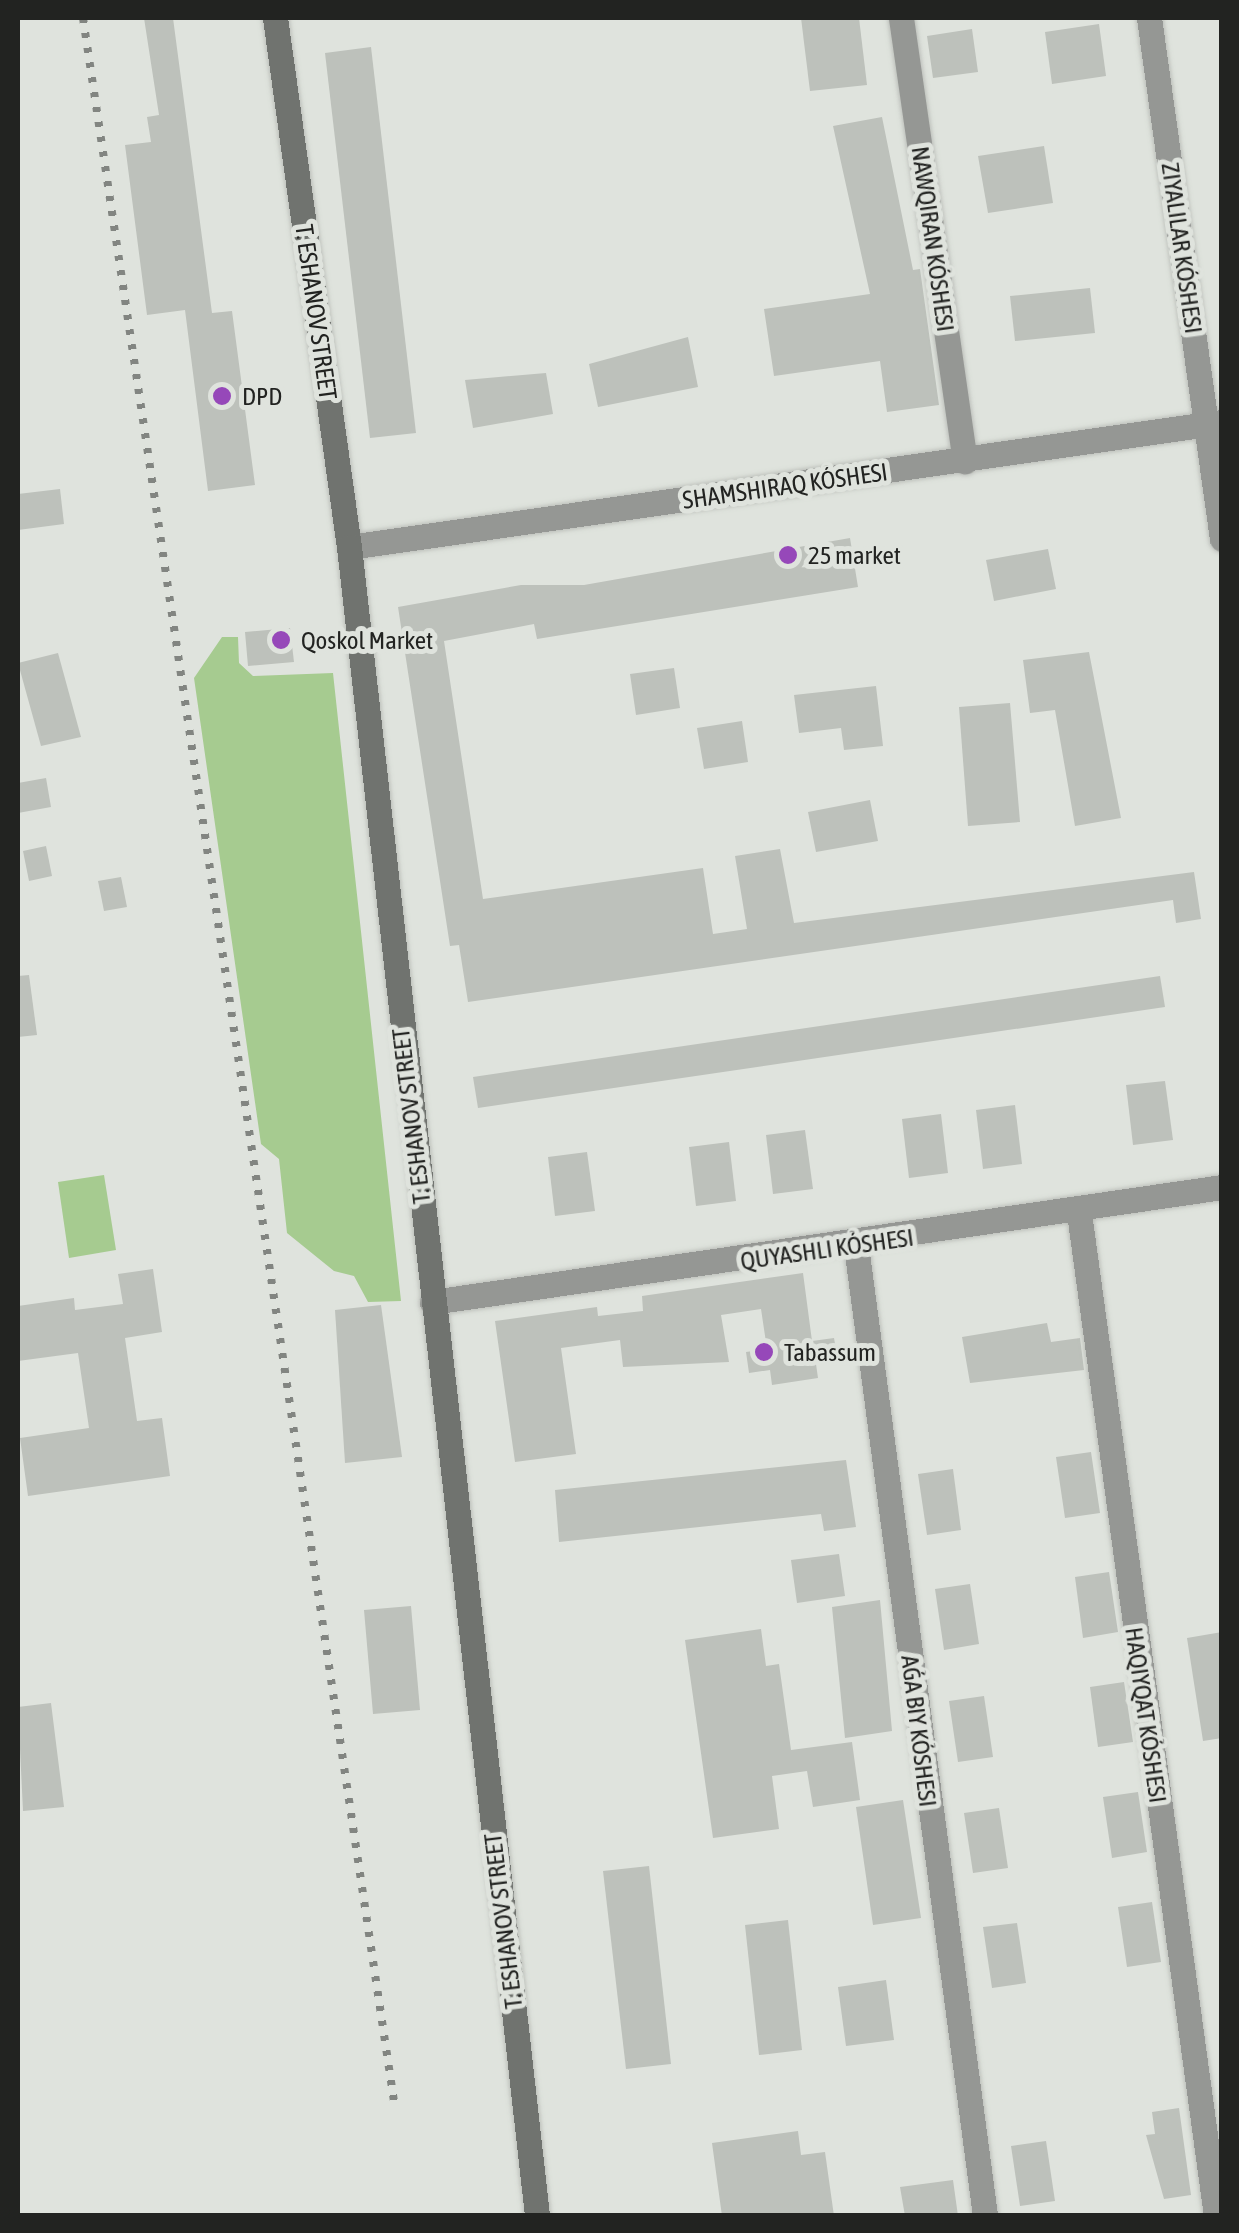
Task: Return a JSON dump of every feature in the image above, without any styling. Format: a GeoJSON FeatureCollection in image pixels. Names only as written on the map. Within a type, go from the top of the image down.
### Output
{"type":"FeatureCollection","features":[{"type":"Feature","properties":{"kind":"main road","name":"T. ESHANOV STREET"},"geometry":{"type":"LineString","coordinates":[[275,18],[348,547],[537,2216]]}},
{"type":"Feature","properties":{"kind":"street"},"geometry":{"type":"LineString","coordinates":[[901,18],[965,461]]}},
{"type":"Feature","properties":{"kind":"street"},"geometry":{"type":"LineString","coordinates":[[1149,18],[1214,423],[1222,539]]}},
{"type":"Feature","properties":{"kind":"street"},"geometry":{"type":"LineString","coordinates":[[348,547],[1214,423]]}},
{"type":"Feature","properties":{"kind":"street"},"geometry":{"type":"LineString","coordinates":[[432,1302],[856,1246],[1222,1188]]}},
{"type":"Feature","properties":{"kind":"street"},"geometry":{"type":"LineString","coordinates":[[1079,1213],[1216,2216]]}},
{"type":"Feature","properties":{"kind":"street","name":"AǴA BIY KÓSHESI"},"geometry":{"type":"LineString","coordinates":[[856,1246],[985,2216]]}},
{"type":"Feature","properties":{"kind":"green space"},"geometry":{"type":"Polygon","coordinates":[[[222,637],[238,637],[239,663],[253,676],[333,673],[401,1301],[368,1302],[354,1276],[334,1271],[287,1233],[279,1159],[261,1144],[194,678],[222,637]]]}},
{"type":"Feature","properties":{"kind":"green space"},"geometry":{"type":"Polygon","coordinates":[[[104,1175],[116,1250],[69,1258],[58,1182],[104,1175]]]}},
{"type":"Feature","properties":{"kind":"building"},"geometry":{"type":"Polygon","coordinates":[[[144,18],[173,18],[212,313],[232,311],[255,485],[208,491],[185,310],[147,315],[125,145],[151,142],[147,117],[159,115],[144,18]]]}},
{"type":"Feature","properties":{"kind":"building"},"geometry":{"type":"Polygon","coordinates":[[[801,18],[859,18],[867,85],[810,91],[801,18]]]}},
{"type":"Feature","properties":{"kind":"building"},"geometry":{"type":"Polygon","coordinates":[[[1099,24],[1106,76],[1052,84],[1045,32],[1099,24]]]}},
{"type":"Feature","properties":{"kind":"building"},"geometry":{"type":"Polygon","coordinates":[[[972,29],[978,72],[933,78],[927,36],[972,29]]]}},
{"type":"Feature","properties":{"kind":"building"},"geometry":{"type":"Polygon","coordinates":[[[371,47],[416,433],[370,438],[325,53],[371,47]]]}},
{"type":"Feature","properties":{"kind":"building"},"geometry":{"type":"Polygon","coordinates":[[[882,117],[913,270],[920,269],[939,405],[887,412],[880,361],[774,376],[764,309],[870,294],[833,126],[882,117]]]}},
{"type":"Feature","properties":{"kind":"building"},"geometry":{"type":"Polygon","coordinates":[[[1044,146],[1053,203],[988,213],[978,156],[1044,146]]]}},
{"type":"Feature","properties":{"kind":"building"},"geometry":{"type":"Polygon","coordinates":[[[1090,288],[1095,333],[1015,341],[1010,296],[1090,288]]]}},
{"type":"Feature","properties":{"kind":"building"},"geometry":{"type":"Polygon","coordinates":[[[688,337],[698,387],[598,407],[589,364],[688,337]]]}},
{"type":"Feature","properties":{"kind":"building"},"geometry":{"type":"Polygon","coordinates":[[[546,373],[553,414],[473,428],[465,380],[546,373]]]}},
{"type":"Feature","properties":{"kind":"building"},"geometry":{"type":"Polygon","coordinates":[[[60,489],[64,524],[18,530],[18,494],[60,489]]]}},
{"type":"Feature","properties":{"kind":"building"},"geometry":{"type":"Polygon","coordinates":[[[850,538],[858,587],[537,639],[534,624],[444,641],[483,899],[703,868],[713,934],[747,929],[735,856],[780,849],[794,923],[1194,872],[1201,919],[1176,923],[1173,900],[468,1002],[459,945],[450,946],[398,607],[521,585],[584,585],[850,538]]]}},
{"type":"Feature","properties":{"kind":"building"},"geometry":{"type":"Polygon","coordinates":[[[1048,549],[1056,589],[994,601],[986,560],[1048,549]]]}},
{"type":"Feature","properties":{"kind":"building"},"geometry":{"type":"Polygon","coordinates":[[[290,628],[294,662],[248,666],[245,632],[290,628]]]}},
{"type":"Feature","properties":{"kind":"building"},"geometry":{"type":"Polygon","coordinates":[[[1089,652],[1121,818],[1075,826],[1055,710],[1030,713],[1023,660],[1089,652]]]}},
{"type":"Feature","properties":{"kind":"building"},"geometry":{"type":"Polygon","coordinates":[[[58,653],[81,737],[41,746],[18,663],[58,653]]]}},
{"type":"Feature","properties":{"kind":"building"},"geometry":{"type":"Polygon","coordinates":[[[674,668],[680,708],[636,715],[630,674],[674,668]]]}},
{"type":"Feature","properties":{"kind":"building"},"geometry":{"type":"Polygon","coordinates":[[[876,686],[883,746],[844,750],[841,728],[799,733],[794,695],[876,686]]]}},
{"type":"Feature","properties":{"kind":"building"},"geometry":{"type":"Polygon","coordinates":[[[1010,703],[1020,822],[968,826],[959,707],[1010,703]]]}},
{"type":"Feature","properties":{"kind":"building"},"geometry":{"type":"Polygon","coordinates":[[[742,721],[748,762],[704,769],[697,728],[742,721]]]}},
{"type":"Feature","properties":{"kind":"building"},"geometry":{"type":"Polygon","coordinates":[[[46,778],[51,807],[18,813],[18,783],[46,778]]]}},
{"type":"Feature","properties":{"kind":"building"},"geometry":{"type":"Polygon","coordinates":[[[870,800],[878,841],[816,852],[808,812],[870,800]]]}},
{"type":"Feature","properties":{"kind":"building"},"geometry":{"type":"Polygon","coordinates":[[[46,846],[52,876],[29,881],[23,851],[46,846]]]}},
{"type":"Feature","properties":{"kind":"building"},"geometry":{"type":"Polygon","coordinates":[[[121,877],[127,907],[104,911],[98,881],[121,877]]]}},
{"type":"Feature","properties":{"kind":"building"},"geometry":{"type":"Polygon","coordinates":[[[29,975],[37,1035],[18,1037],[18,976],[29,975]]]}},
{"type":"Feature","properties":{"kind":"building"},"geometry":{"type":"Polygon","coordinates":[[[1160,976],[1165,1007],[478,1108],[473,1077],[1160,976]]]}},
{"type":"Feature","properties":{"kind":"building"},"geometry":{"type":"Polygon","coordinates":[[[1165,1081],[1173,1140],[1133,1145],[1126,1085],[1165,1081]]]}},
{"type":"Feature","properties":{"kind":"building"},"geometry":{"type":"Polygon","coordinates":[[[1015,1105],[1022,1164],[983,1169],[976,1110],[1015,1105]]]}},
{"type":"Feature","properties":{"kind":"building"},"geometry":{"type":"Polygon","coordinates":[[[941,1114],[948,1173],[909,1178],[902,1119],[941,1114]]]}},
{"type":"Feature","properties":{"kind":"building"},"geometry":{"type":"Polygon","coordinates":[[[805,1130],[813,1189],[773,1194],[766,1135],[805,1130]]]}},
{"type":"Feature","properties":{"kind":"building"},"geometry":{"type":"Polygon","coordinates":[[[729,1142],[736,1201],[696,1206],[689,1147],[729,1142]]]}},
{"type":"Feature","properties":{"kind":"building"},"geometry":{"type":"Polygon","coordinates":[[[587,1152],[595,1211],[555,1216],[548,1157],[587,1152]]]}},
{"type":"Feature","properties":{"kind":"building"},"geometry":{"type":"Polygon","coordinates":[[[153,1269],[162,1332],[125,1338],[137,1421],[162,1418],[170,1476],[28,1496],[20,1438],[89,1428],[78,1353],[18,1361],[18,1306],[74,1298],[75,1310],[123,1304],[118,1274],[153,1269]]]}},
{"type":"Feature","properties":{"kind":"building"},"geometry":{"type":"Polygon","coordinates":[[[803,1273],[812,1341],[834,1338],[838,1361],[816,1364],[818,1378],[772,1385],[770,1370],[749,1373],[746,1352],[767,1349],[761,1309],[721,1315],[729,1362],[623,1367],[620,1340],[561,1348],[576,1454],[515,1462],[495,1321],[597,1307],[598,1316],[643,1311],[642,1296],[803,1273]]]}},
{"type":"Feature","properties":{"kind":"building"},"geometry":{"type":"Polygon","coordinates":[[[381,1305],[402,1457],[345,1463],[335,1310],[381,1305]]]}},
{"type":"Feature","properties":{"kind":"building"},"geometry":{"type":"Polygon","coordinates":[[[1047,1323],[1051,1342],[1080,1338],[1084,1370],[970,1383],[962,1337],[1047,1323]]]}},
{"type":"Feature","properties":{"kind":"building"},"geometry":{"type":"Polygon","coordinates":[[[1091,1452],[1100,1513],[1065,1518],[1056,1457],[1091,1452]]]}},
{"type":"Feature","properties":{"kind":"building"},"geometry":{"type":"Polygon","coordinates":[[[846,1460],[856,1527],[824,1531],[821,1514],[559,1542],[555,1490],[846,1460]]]}},
{"type":"Feature","properties":{"kind":"building"},"geometry":{"type":"Polygon","coordinates":[[[953,1469],[961,1530],[927,1535],[918,1474],[953,1469]]]}},
{"type":"Feature","properties":{"kind":"building"},"geometry":{"type":"Polygon","coordinates":[[[839,1554],[845,1596],[797,1603],[791,1560],[839,1554]]]}},
{"type":"Feature","properties":{"kind":"building"},"geometry":{"type":"Polygon","coordinates":[[[1109,1572],[1118,1632],[1083,1638],[1075,1577],[1109,1572]]]}},
{"type":"Feature","properties":{"kind":"building"},"geometry":{"type":"Polygon","coordinates":[[[970,1584],[979,1644],[944,1650],[935,1589],[970,1584]]]}},
{"type":"Feature","properties":{"kind":"building"},"geometry":{"type":"Polygon","coordinates":[[[880,1600],[892,1731],[845,1738],[832,1607],[880,1600]]]}},
{"type":"Feature","properties":{"kind":"building"},"geometry":{"type":"Polygon","coordinates":[[[411,1606],[420,1710],[373,1714],[364,1610],[411,1606]]]}},
{"type":"Feature","properties":{"kind":"building"},"geometry":{"type":"Polygon","coordinates":[[[761,1629],[766,1666],[779,1664],[791,1750],[852,1742],[860,1800],[813,1807],[807,1771],[772,1776],[779,1829],[713,1838],[685,1640],[761,1629]]]}},
{"type":"Feature","properties":{"kind":"building"},"geometry":{"type":"Polygon","coordinates":[[[1222,1632],[1222,1738],[1203,1741],[1187,1638],[1222,1632]]]}},
{"type":"Feature","properties":{"kind":"building"},"geometry":{"type":"Polygon","coordinates":[[[1124,1682],[1133,1742],[1098,1747],[1090,1687],[1124,1682]]]}},
{"type":"Feature","properties":{"kind":"building"},"geometry":{"type":"Polygon","coordinates":[[[984,1696],[993,1757],[958,1762],[949,1701],[984,1696]]]}},
{"type":"Feature","properties":{"kind":"building"},"geometry":{"type":"Polygon","coordinates":[[[51,1703],[64,1807],[23,1811],[18,1707],[51,1703]]]}},
{"type":"Feature","properties":{"kind":"building"},"geometry":{"type":"Polygon","coordinates":[[[1138,1792],[1147,1852],[1112,1858],[1103,1797],[1138,1792]]]}},
{"type":"Feature","properties":{"kind":"building"},"geometry":{"type":"Polygon","coordinates":[[[903,1800],[921,1918],[873,1925],[856,1807],[903,1800]]]}},
{"type":"Feature","properties":{"kind":"building"},"geometry":{"type":"Polygon","coordinates":[[[999,1808],[1008,1868],[973,1873],[964,1813],[999,1808]]]}},
{"type":"Feature","properties":{"kind":"building"},"geometry":{"type":"Polygon","coordinates":[[[649,1866],[671,2064],[626,2069],[603,1871],[649,1866]]]}},
{"type":"Feature","properties":{"kind":"building"},"geometry":{"type":"Polygon","coordinates":[[[1152,1902],[1161,1962],[1127,1967],[1118,1907],[1152,1902]]]}},
{"type":"Feature","properties":{"kind":"building"},"geometry":{"type":"Polygon","coordinates":[[[788,1920],[802,2050],[759,2055],[745,1925],[788,1920]]]}},
{"type":"Feature","properties":{"kind":"building"},"geometry":{"type":"Polygon","coordinates":[[[1017,1923],[1026,1983],[992,1988],[983,1927],[1017,1923]]]}},
{"type":"Feature","properties":{"kind":"building"},"geometry":{"type":"Polygon","coordinates":[[[886,1980],[894,2040],[846,2046],[838,1987],[886,1980]]]}},
{"type":"Feature","properties":{"kind":"building"},"geometry":{"type":"Polygon","coordinates":[[[1179,2108],[1191,2195],[1164,2199],[1146,2135],[1155,2134],[1152,2112],[1179,2108]]]}},
{"type":"Feature","properties":{"kind":"building"},"geometry":{"type":"Polygon","coordinates":[[[798,2131],[801,2155],[825,2152],[834,2216],[722,2216],[712,2143],[798,2131]]]}},
{"type":"Feature","properties":{"kind":"building"},"geometry":{"type":"Polygon","coordinates":[[[1046,2141],[1055,2201],[1020,2206],[1011,2146],[1046,2141]]]}},
{"type":"Feature","properties":{"kind":"building"},"geometry":{"type":"Polygon","coordinates":[[[953,2180],[958,2216],[905,2216],[900,2187],[953,2180]]]}},
{"type":"Feature","properties":{"kind":"railway"},"geometry":{"type":"LineString","coordinates":[[83,18],[395,2108]]}},
{"type":"Feature","properties":{"kind":"place","name":"DPD"},"geometry":{"type":"Point","coordinates":[222,396]}},
{"type":"Feature","properties":{"kind":"place","name":"25 market"},"geometry":{"type":"Point","coordinates":[788,555]}},
{"type":"Feature","properties":{"kind":"place","name":"Qoskol Market"},"geometry":{"type":"Point","coordinates":[281,640]}},
{"type":"Feature","properties":{"kind":"place","name":"Tabassum"},"geometry":{"type":"Point","coordinates":[764,1352]}}]}
